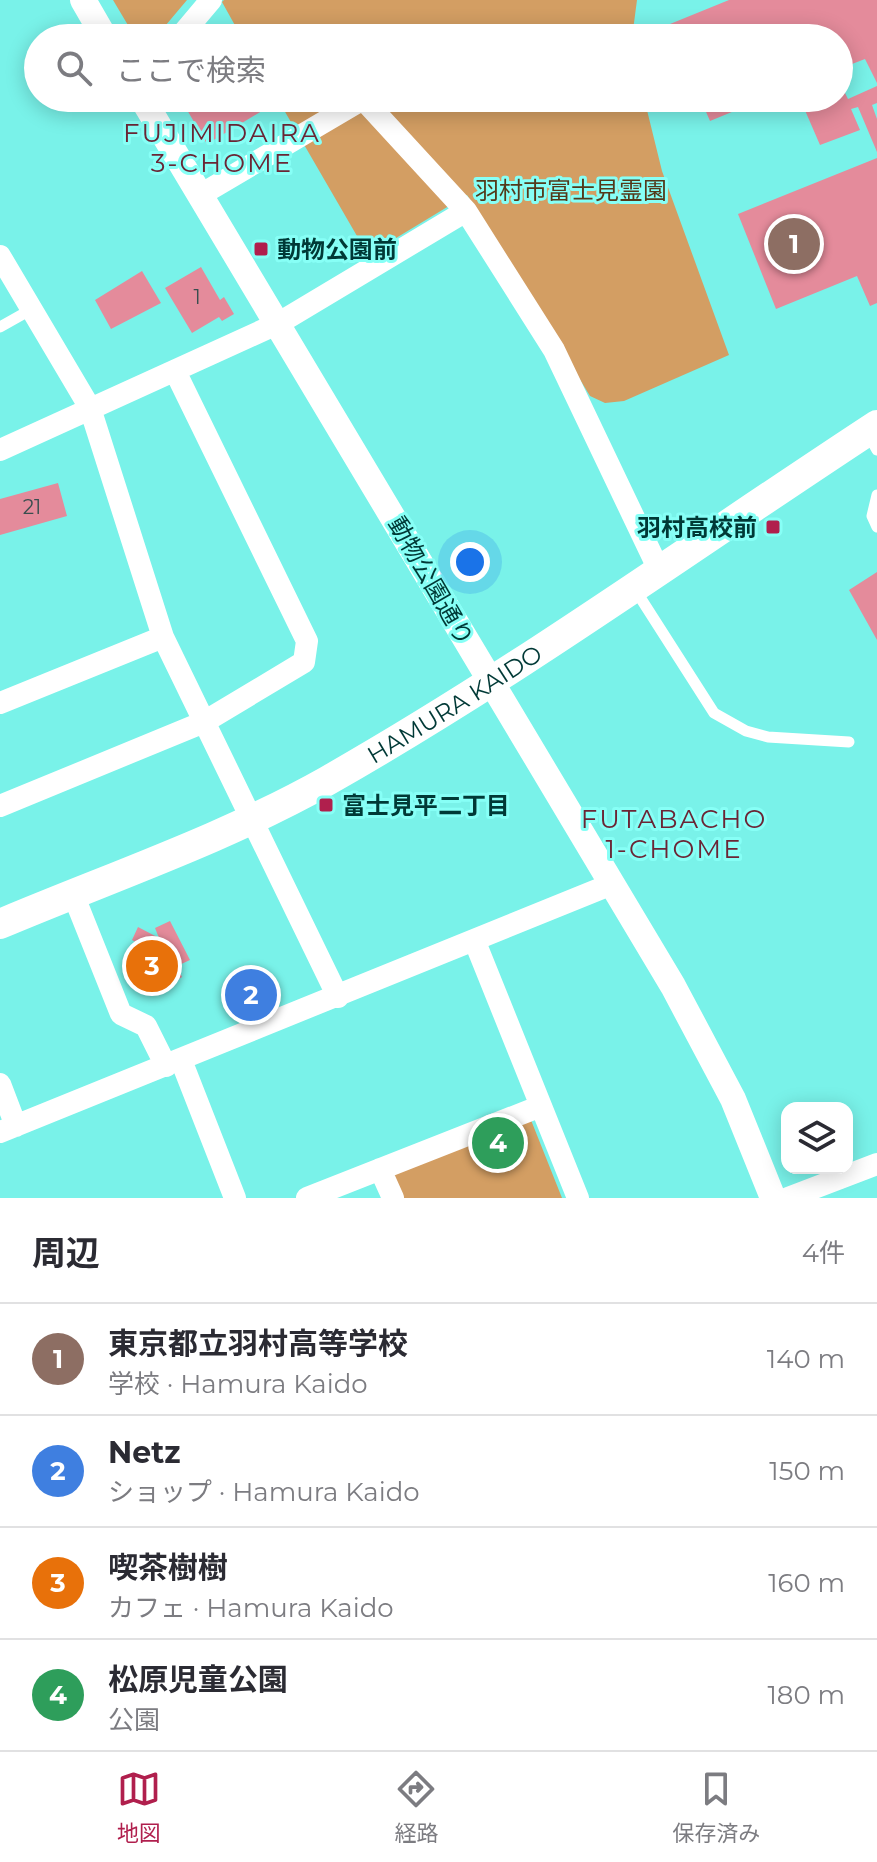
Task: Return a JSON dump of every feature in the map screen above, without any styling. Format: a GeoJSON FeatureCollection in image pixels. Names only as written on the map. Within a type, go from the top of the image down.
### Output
{"type":"FeatureCollection","features":[{"type":"Feature","properties":{"kind":"main road","name":"HAMURA KAIDO"},"geometry":{"type":"LineString","coordinates":[[0,924],[251,820],[327,781],[874,435]]}},
{"type":"Feature","properties":{"kind":"street"},"geometry":{"type":"LineString","coordinates":[[83,0],[97,24]]}},
{"type":"Feature","properties":{"kind":"street"},"geometry":{"type":"LineString","coordinates":[[191,24],[211,0]]}},
{"type":"Feature","properties":{"kind":"street","name":"動物公園通り"},"geometry":{"type":"LineString","coordinates":[[151,112],[673,986],[733,1099],[773,1198]]}},
{"type":"Feature","properties":{"kind":"street"},"geometry":{"type":"LineString","coordinates":[[202,194],[341,112]]}},
{"type":"Feature","properties":{"kind":"street"},"geometry":{"type":"LineString","coordinates":[[375,112],[466,211],[554,350],[659,570]]}},
{"type":"Feature","properties":{"kind":"street"},"geometry":{"type":"LineString","coordinates":[[0,450],[279,323],[466,211]]}},
{"type":"Feature","properties":{"kind":"street"},"geometry":{"type":"LineString","coordinates":[[0,256],[90,408],[163,637],[338,997]]}},
{"type":"Feature","properties":{"kind":"street"},"geometry":{"type":"LineString","coordinates":[[0,806],[204,722],[304,662],[307,641],[175,371]]}},
{"type":"Feature","properties":{"kind":"street"},"geometry":{"type":"LineString","coordinates":[[0,703],[163,637]]}},
{"type":"Feature","properties":{"kind":"street"},"geometry":{"type":"LineString","coordinates":[[0,1084],[8,1129],[612,884]]}},
{"type":"Feature","properties":{"kind":"street"},"geometry":{"type":"LineString","coordinates":[[73,894],[121,1014],[146,1026],[174,1063],[235,1198]]}},
{"type":"Feature","properties":{"kind":"street"},"geometry":{"type":"LineString","coordinates":[[475,942],[578,1198]]}},
{"type":"Feature","properties":{"kind":"street"},"geometry":{"type":"LineString","coordinates":[[307,1198],[541,1106]]}},
{"type":"Feature","properties":{"kind":"street"},"geometry":{"type":"LineString","coordinates":[[788,1198],[877,1164]]}},
{"type":"Feature","properties":{"kind":"street"},"geometry":{"type":"LineString","coordinates":[[380,1169],[393,1198]]}},
{"type":"Feature","properties":{"kind":"lane"},"geometry":{"type":"LineString","coordinates":[[0,327],[32,309]]}},
{"type":"Feature","properties":{"kind":"lane"},"geometry":{"type":"LineString","coordinates":[[877,495],[872,516],[877,527]]}},
{"type":"Feature","properties":{"kind":"lane"},"geometry":{"type":"LineString","coordinates":[[633,587],[714,713],[746,731],[768,737],[849,742]]}},
{"type":"Feature","properties":{"kind":"green space"},"geometry":{"type":"Polygon","coordinates":[[[113,0],[187,0],[167,24],[127,24],[113,0]]]}},
{"type":"Feature","properties":{"kind":"green space"},"geometry":{"type":"Polygon","coordinates":[[[637,0],[634,24],[234,24],[222,2],[637,0]]]}},
{"type":"Feature","properties":{"kind":"green space","name":"羽村市富士見霊園"},"geometry":{"type":"Polygon","coordinates":[[[285,112],[647,112],[662,171],[729,355],[624,401],[605,403],[590,396],[467,195],[368,255],[285,112]]]}},
{"type":"Feature","properties":{"kind":"green space"},"geometry":{"type":"Polygon","coordinates":[[[529,1115],[562,1198],[396,1198],[385,1171],[529,1115]]]}},
{"type":"Feature","properties":{"kind":"building"},"geometry":{"type":"Polygon","coordinates":[[[729,0],[877,0],[877,83],[865,59],[853,64],[853,24],[670,24],[729,0]]]}},
{"type":"Feature","properties":{"kind":"building"},"geometry":{"type":"Polygon","coordinates":[[[877,86],[877,103],[872,105],[877,119],[877,152],[858,107],[853,108],[853,97],[877,86]]]}},
{"type":"Feature","properties":{"kind":"building"},"geometry":{"type":"Polygon","coordinates":[[[188,112],[260,112],[207,144],[188,112]]]}},
{"type":"Feature","properties":{"kind":"building"},"geometry":{"type":"Polygon","coordinates":[[[706,112],[732,112],[710,121],[706,112]]]}},
{"type":"Feature","properties":{"kind":"building"},"geometry":{"type":"Polygon","coordinates":[[[806,112],[852,112],[860,130],[820,145],[806,112]]]}},
{"type":"Feature","properties":{"kind":"building"},"geometry":{"type":"Polygon","coordinates":[[[877,158],[877,303],[870,306],[857,276],[776,309],[738,214],[877,158]]]}},
{"type":"Feature","properties":{"kind":"building"},"geometry":{"type":"Polygon","coordinates":[[[201,267],[220,300],[224,297],[234,314],[222,321],[219,317],[192,333],[165,288],[201,267]]]}},
{"type":"Feature","properties":{"kind":"building"},"geometry":{"type":"Polygon","coordinates":[[[142,271],[161,303],[111,329],[95,300],[142,271]]]}},
{"type":"Feature","properties":{"kind":"building"},"geometry":{"type":"Polygon","coordinates":[[[58,483],[67,516],[0,535],[0,499],[58,483]]]}},
{"type":"Feature","properties":{"kind":"building"},"geometry":{"type":"Polygon","coordinates":[[[877,572],[877,640],[849,590],[877,572]]]}},
{"type":"Feature","properties":{"kind":"building"},"geometry":{"type":"Polygon","coordinates":[[[170,921],[190,960],[177,966],[182,977],[170,985],[154,952],[132,940],[138,927],[159,938],[155,928],[170,921]]]}},
{"type":"Feature","properties":{"kind":"building"},"geometry":{"type":"Polygon","coordinates":[[[269,982],[275,995],[254,1005],[257,1015],[245,1020],[234,997],[269,982]]]}},
{"type":"Feature","properties":{"kind":"place","name":"東京都立羽村高等学校"},"geometry":{"type":"Point","coordinates":[794,244]}},
{"type":"Feature","properties":{"kind":"place","name":"動物公園前"},"geometry":{"type":"Point","coordinates":[261,249]}},
{"type":"Feature","properties":{"kind":"place","name":"羽村高校前"},"geometry":{"type":"Point","coordinates":[773,527]}},
{"type":"Feature","properties":{"kind":"place","name":"富士見平二丁目"},"geometry":{"type":"Point","coordinates":[326,805]}},
{"type":"Feature","properties":{"kind":"place","name":"喫茶樹樹"},"geometry":{"type":"Point","coordinates":[152,966]}},
{"type":"Feature","properties":{"kind":"place","name":"Netz"},"geometry":{"type":"Point","coordinates":[251,995]}},
{"type":"Feature","properties":{"kind":"place","name":"松原児童公園"},"geometry":{"type":"Point","coordinates":[498,1143]}},
{"type":"Feature","properties":{"kind":"district","name":"FUJIMIDAIRA 3-CHOME"},"geometry":{"type":"Point","coordinates":[222,148]}},
{"type":"Feature","properties":{"kind":"district","name":"FUTABACHO 1-CHOME"},"geometry":{"type":"Point","coordinates":[674,834]}}]}
